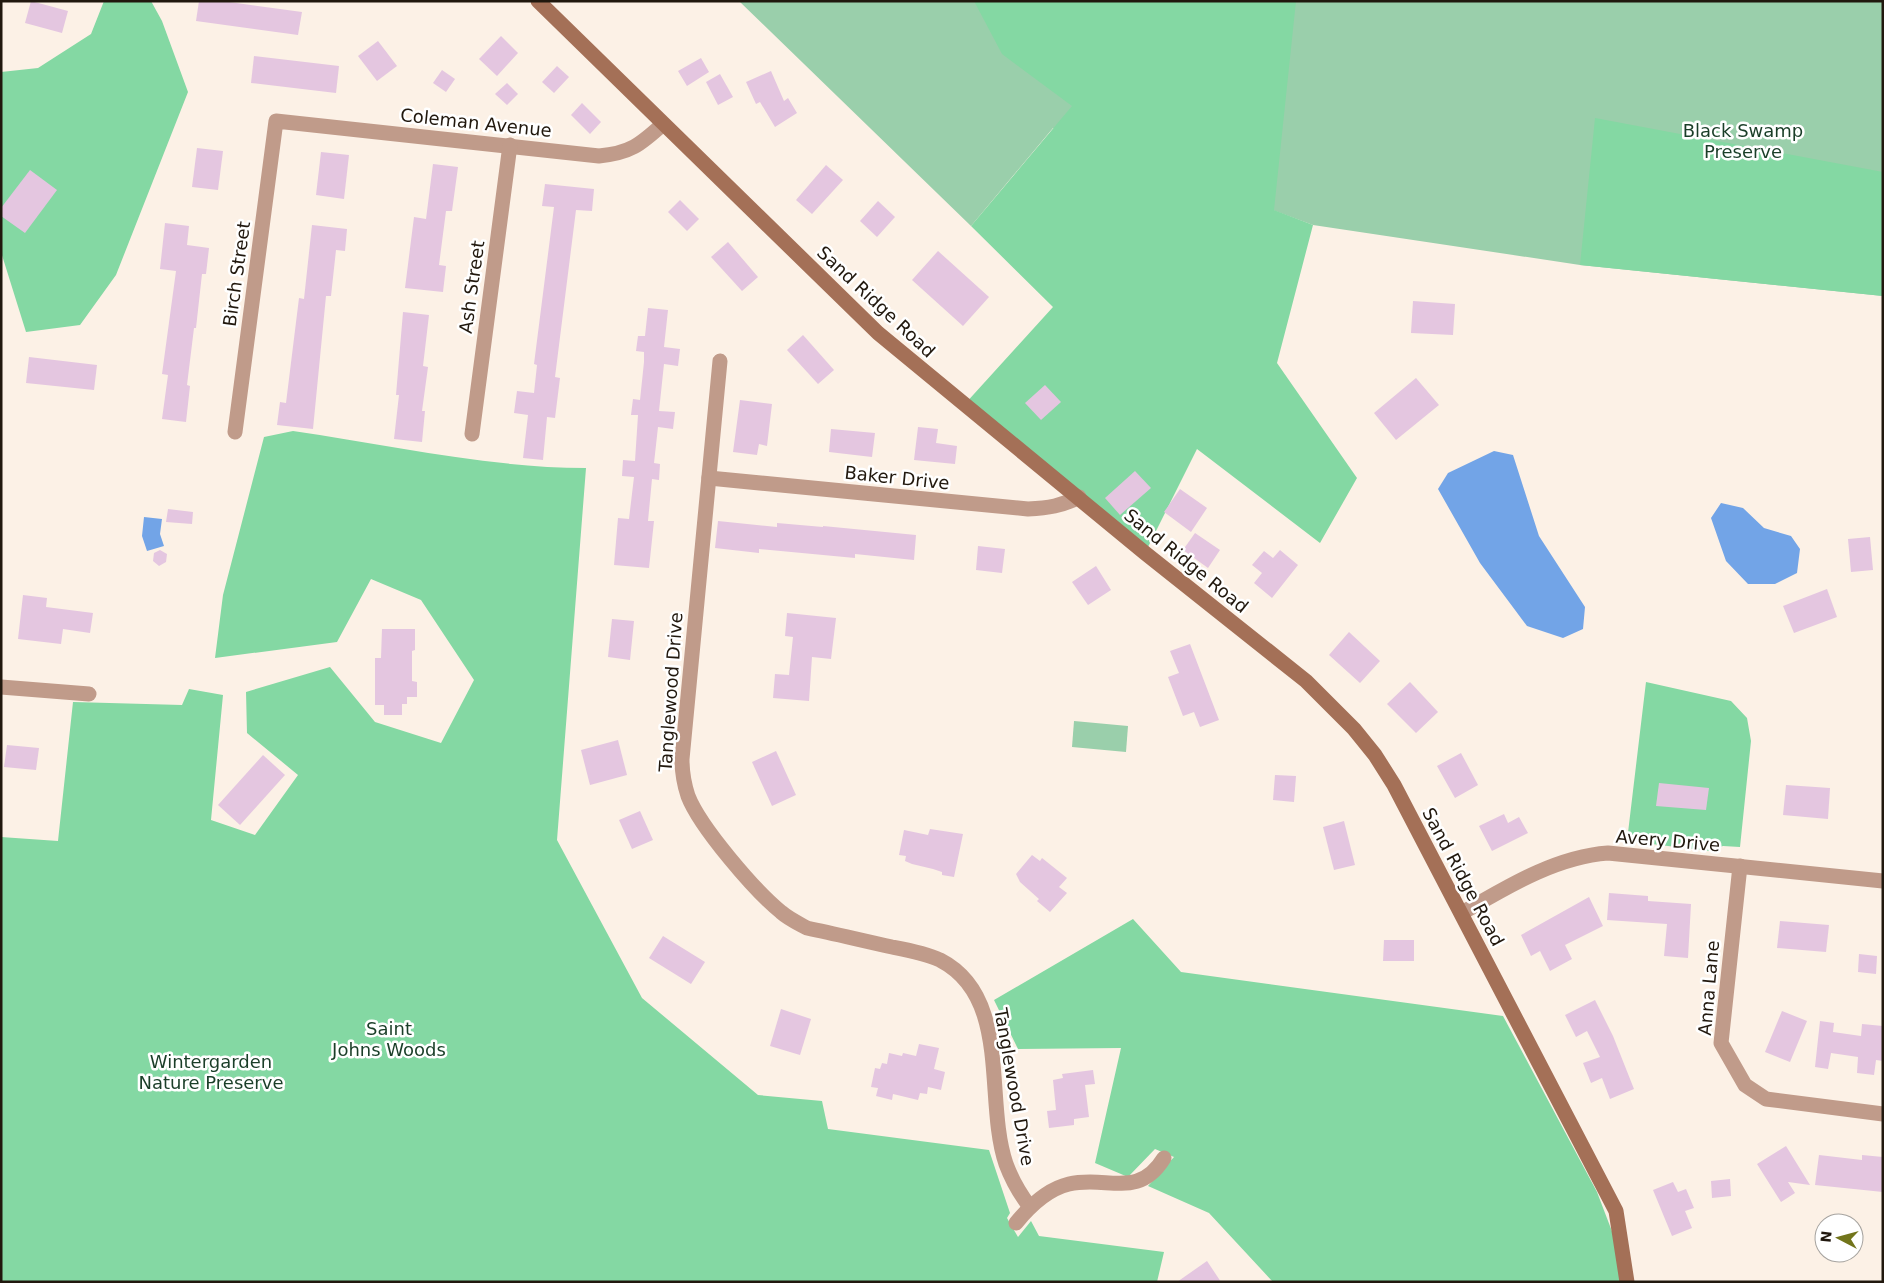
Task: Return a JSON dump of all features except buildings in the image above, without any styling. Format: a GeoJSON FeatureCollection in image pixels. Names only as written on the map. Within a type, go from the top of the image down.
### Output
{"type":"FeatureCollection","features":[{"type":"Feature","properties":{"kind":"street","name":"Sand Ridge Road"},"geometry":{"type":"LineString","coordinates":[[538,1],[878,334],[1079,497],[1144,553],[1306,681],[1354,728],[1375,755],[1394,785],[1616,1212],[1627,1282]]}},
{"type":"Feature","properties":{"kind":"street","name":"Coleman Avenue"},"geometry":{"type":"LineString","coordinates":[[276,121],[599,156],[618,154],[642,143],[663,124]]}},
{"type":"Feature","properties":{"kind":"street","name":"Birch Street"},"geometry":{"type":"LineString","coordinates":[[235,432],[276,121]]}},
{"type":"Feature","properties":{"kind":"street","name":"Ash Street"},"geometry":{"type":"LineString","coordinates":[[472,434],[510,145]]}},
{"type":"Feature","properties":{"kind":"street","name":"Tanglewood Drive"},"geometry":{"type":"LineString","coordinates":[[720,361],[682,759],[682,772],[688,797],[708,830],[763,894],[791,919],[807,928],[927,955],[951,967],[971,984],[979,1002],[990,1041],[1006,1163],[1015,1185],[1030,1207]]}},
{"type":"Feature","properties":{"kind":"street","name":"Baker Drive"},"geometry":{"type":"LineString","coordinates":[[709,478],[1028,509],[1064,505],[1079,497]]}},
{"type":"Feature","properties":{"kind":"street"},"geometry":{"type":"LineString","coordinates":[[1,687],[89,694]]}},
{"type":"Feature","properties":{"kind":"street","name":"Avery Drive"},"geometry":{"type":"LineString","coordinates":[[1462,913],[1558,862],[1582,855],[1626,854],[1883,881]]}},
{"type":"Feature","properties":{"kind":"street","name":"Anna Lane"},"geometry":{"type":"LineString","coordinates":[[1740,866],[1721,1043],[1733,1066],[1745,1085],[1766,1099],[1883,1114]]}},
{"type":"Feature","properties":{"kind":"street"},"geometry":{"type":"LineString","coordinates":[[1016,1223],[1030,1207],[1061,1186],[1098,1182],[1126,1185],[1141,1182],[1151,1175],[1164,1158]]}},
{"type":"Feature","properties":{"kind":"green space"},"geometry":{"type":"Polygon","coordinates":[[[104,1],[151,1],[162,21],[188,92],[116,275],[80,325],[26,332],[1,252],[1,72],[38,68],[91,34],[104,1]]]}},
{"type":"Feature","properties":{"kind":"green space","name":"Black Swamp Preserve"},"geometry":{"type":"Polygon","coordinates":[[[739,1],[1883,1],[1883,296],[1580,265],[1313,225],[1053,128],[971,226],[739,1]]]}},
{"type":"Feature","properties":{"kind":"green space"},"geometry":{"type":"Polygon","coordinates":[[[974,1],[1296,1],[1274,210],[1313,225],[1277,363],[1357,478],[1320,543],[1197,449],[1145,553],[964,405],[1053,307],[971,226],[1072,106],[1002,54],[974,1]]]}},
{"type":"Feature","properties":{"kind":"green space"},"geometry":{"type":"Polygon","coordinates":[[[1595,118],[1883,172],[1883,296],[1580,265],[1595,118]]]}},
{"type":"Feature","properties":{"kind":"green space","name":"Saint Johns Woods"},"geometry":{"type":"Polygon","coordinates":[[[293,431],[476,460],[550,467],[586,468],[557,840],[642,998],[758,1095],[822,1101],[828,1129],[989,1150],[1010,1213],[1007,1218],[1018,1237],[1031,1221],[1039,1236],[1164,1252],[1157,1282],[1,1282],[1,837],[58,841],[73,702],[182,705],[189,689],[223,695],[211,820],[255,835],[298,775],[247,733],[246,692],[330,667],[375,722],[441,743],[474,680],[421,600],[371,579],[337,642],[215,658],[223,595],[264,437],[293,431]]]}},
{"type":"Feature","properties":{"kind":"green space"},"geometry":{"type":"Polygon","coordinates":[[[1646,682],[1731,701],[1747,718],[1751,741],[1740,847],[1723,846],[1709,851],[1627,841],[1646,682]]]}},
{"type":"Feature","properties":{"kind":"green space"},"geometry":{"type":"Polygon","coordinates":[[[1074,721],[1128,726],[1126,752],[1072,747],[1074,721]]]}},
{"type":"Feature","properties":{"kind":"green space"},"geometry":{"type":"Polygon","coordinates":[[[1133,919],[1181,972],[1503,1016],[1597,1192],[1613,1234],[1624,1282],[1273,1282],[1209,1213],[1148,1186],[1174,1157],[1155,1149],[1128,1177],[1095,1163],[1121,1048],[1018,1049],[994,1000],[1133,919]]]}},
{"type":"Feature","properties":{"kind":"water"},"geometry":{"type":"Polygon","coordinates":[[[1494,451],[1513,455],[1539,536],[1585,607],[1583,629],[1563,638],[1527,626],[1480,563],[1438,489],[1448,473],[1494,451]]]}},
{"type":"Feature","properties":{"kind":"water"},"geometry":{"type":"Polygon","coordinates":[[[1721,503],[1743,508],[1764,528],[1791,536],[1800,549],[1797,573],[1775,584],[1748,584],[1726,561],[1711,518],[1721,503]]]}},
{"type":"Feature","properties":{"kind":"water"},"geometry":{"type":"Polygon","coordinates":[[[144,517],[162,519],[160,534],[164,546],[147,551],[142,536],[144,517]]]}},
{"type":"Feature","properties":{"kind":"park label","name":"Wintergarden Nature Preserve"},"geometry":{"type":"Point","coordinates":[211,1072]}}]}
